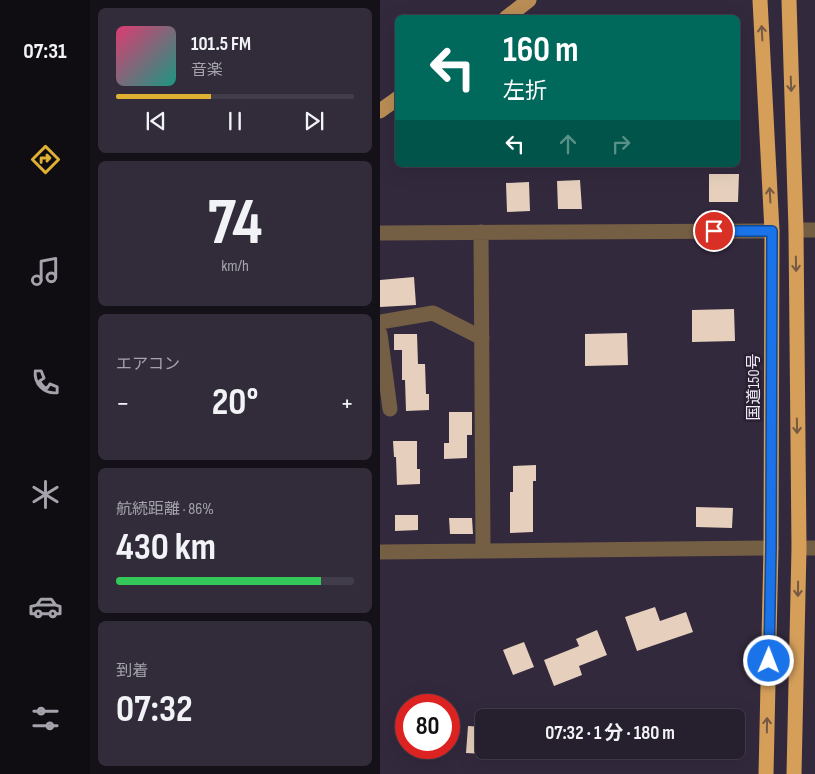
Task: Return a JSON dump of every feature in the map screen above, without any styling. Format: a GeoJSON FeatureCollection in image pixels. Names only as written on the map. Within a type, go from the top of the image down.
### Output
{"type":"FeatureCollection","features":[{"type":"Feature","properties":{"kind":"highway","name":"国道150号"},"geometry":{"type":"LineString","coordinates":[[760,0],[772,231],[771,548],[766,774]]}},
{"type":"Feature","properties":{"kind":"highway"},"geometry":{"type":"LineString","coordinates":[[789,0],[796,230],[798,548],[794,774]]}},
{"type":"Feature","properties":{"kind":"main road"},"geometry":{"type":"LineString","coordinates":[[510,15],[529,0]]}},
{"type":"Feature","properties":{"kind":"main road"},"geometry":{"type":"LineString","coordinates":[[380,111],[395,100]]}},
{"type":"Feature","properties":{"kind":"street"},"geometry":{"type":"LineString","coordinates":[[796,230],[815,230]]}},
{"type":"Feature","properties":{"kind":"street"},"geometry":{"type":"LineString","coordinates":[[380,232],[772,231]]}},
{"type":"Feature","properties":{"kind":"street"},"geometry":{"type":"LineString","coordinates":[[481,232],[483,550]]}},
{"type":"Feature","properties":{"kind":"street"},"geometry":{"type":"LineString","coordinates":[[380,322],[432,312],[482,338]]}},
{"type":"Feature","properties":{"kind":"street"},"geometry":{"type":"LineString","coordinates":[[380,334],[390,409]]}},
{"type":"Feature","properties":{"kind":"street"},"geometry":{"type":"LineString","coordinates":[[380,552],[771,548]]}},
{"type":"Feature","properties":{"kind":"street"},"geometry":{"type":"LineString","coordinates":[[798,548],[815,548]]}},
{"type":"Feature","properties":{"kind":"building"},"geometry":{"type":"Polygon","coordinates":[[[709,174],[739,174],[738,202],[709,202],[709,174]]]}},
{"type":"Feature","properties":{"kind":"building"},"geometry":{"type":"Polygon","coordinates":[[[580,180],[582,209],[558,209],[557,181],[580,180]]]}},
{"type":"Feature","properties":{"kind":"building"},"geometry":{"type":"Polygon","coordinates":[[[529,182],[530,211],[507,212],[506,183],[529,182]]]}},
{"type":"Feature","properties":{"kind":"building"},"geometry":{"type":"Polygon","coordinates":[[[414,277],[416,305],[380,307],[380,280],[414,277]]]}},
{"type":"Feature","properties":{"kind":"building"},"geometry":{"type":"Polygon","coordinates":[[[734,309],[735,341],[692,342],[692,310],[734,309]]]}},
{"type":"Feature","properties":{"kind":"building"},"geometry":{"type":"Polygon","coordinates":[[[627,333],[628,365],[585,366],[585,334],[627,333]]]}},
{"type":"Feature","properties":{"kind":"building"},"geometry":{"type":"Polygon","coordinates":[[[394,334],[417,334],[418,364],[425,364],[426,394],[429,394],[429,410],[406,411],[405,380],[402,380],[402,350],[394,350],[394,334]]]}},
{"type":"Feature","properties":{"kind":"building"},"geometry":{"type":"Polygon","coordinates":[[[449,412],[472,412],[472,435],[467,435],[467,458],[444,459],[444,443],[449,443],[449,412]]]}},
{"type":"Feature","properties":{"kind":"building"},"geometry":{"type":"Polygon","coordinates":[[[393,441],[417,441],[417,469],[420,469],[420,484],[397,485],[396,457],[394,457],[393,441]]]}},
{"type":"Feature","properties":{"kind":"building"},"geometry":{"type":"Polygon","coordinates":[[[536,465],[536,481],[533,481],[533,532],[510,533],[510,492],[513,492],[513,466],[536,465]]]}},
{"type":"Feature","properties":{"kind":"building"},"geometry":{"type":"Polygon","coordinates":[[[696,507],[733,508],[732,528],[696,527],[696,507]]]}},
{"type":"Feature","properties":{"kind":"building"},"geometry":{"type":"Polygon","coordinates":[[[395,515],[418,515],[418,530],[395,531],[395,515]]]}},
{"type":"Feature","properties":{"kind":"building"},"geometry":{"type":"Polygon","coordinates":[[[449,518],[472,518],[473,534],[450,534],[449,518]]]}},
{"type":"Feature","properties":{"kind":"building"},"geometry":{"type":"Polygon","coordinates":[[[655,607],[660,621],[686,612],[693,632],[637,651],[625,617],[655,607]]]}},
{"type":"Feature","properties":{"kind":"building"},"geometry":{"type":"Polygon","coordinates":[[[597,630],[607,655],[579,666],[582,675],[554,686],[544,660],[579,646],[576,639],[597,630]]]}},
{"type":"Feature","properties":{"kind":"building"},"geometry":{"type":"Polygon","coordinates":[[[524,642],[534,667],[513,675],[503,650],[524,642]]]}},
{"type":"Feature","properties":{"kind":"building"},"geometry":{"type":"Polygon","coordinates":[[[468,726],[475,726],[475,754],[466,753],[468,726]]]}},
{"type":"Feature","properties":{"kind":"route"},"geometry":{"type":"LineString","coordinates":[[714,231],[772,231],[769,661]]}}]}
